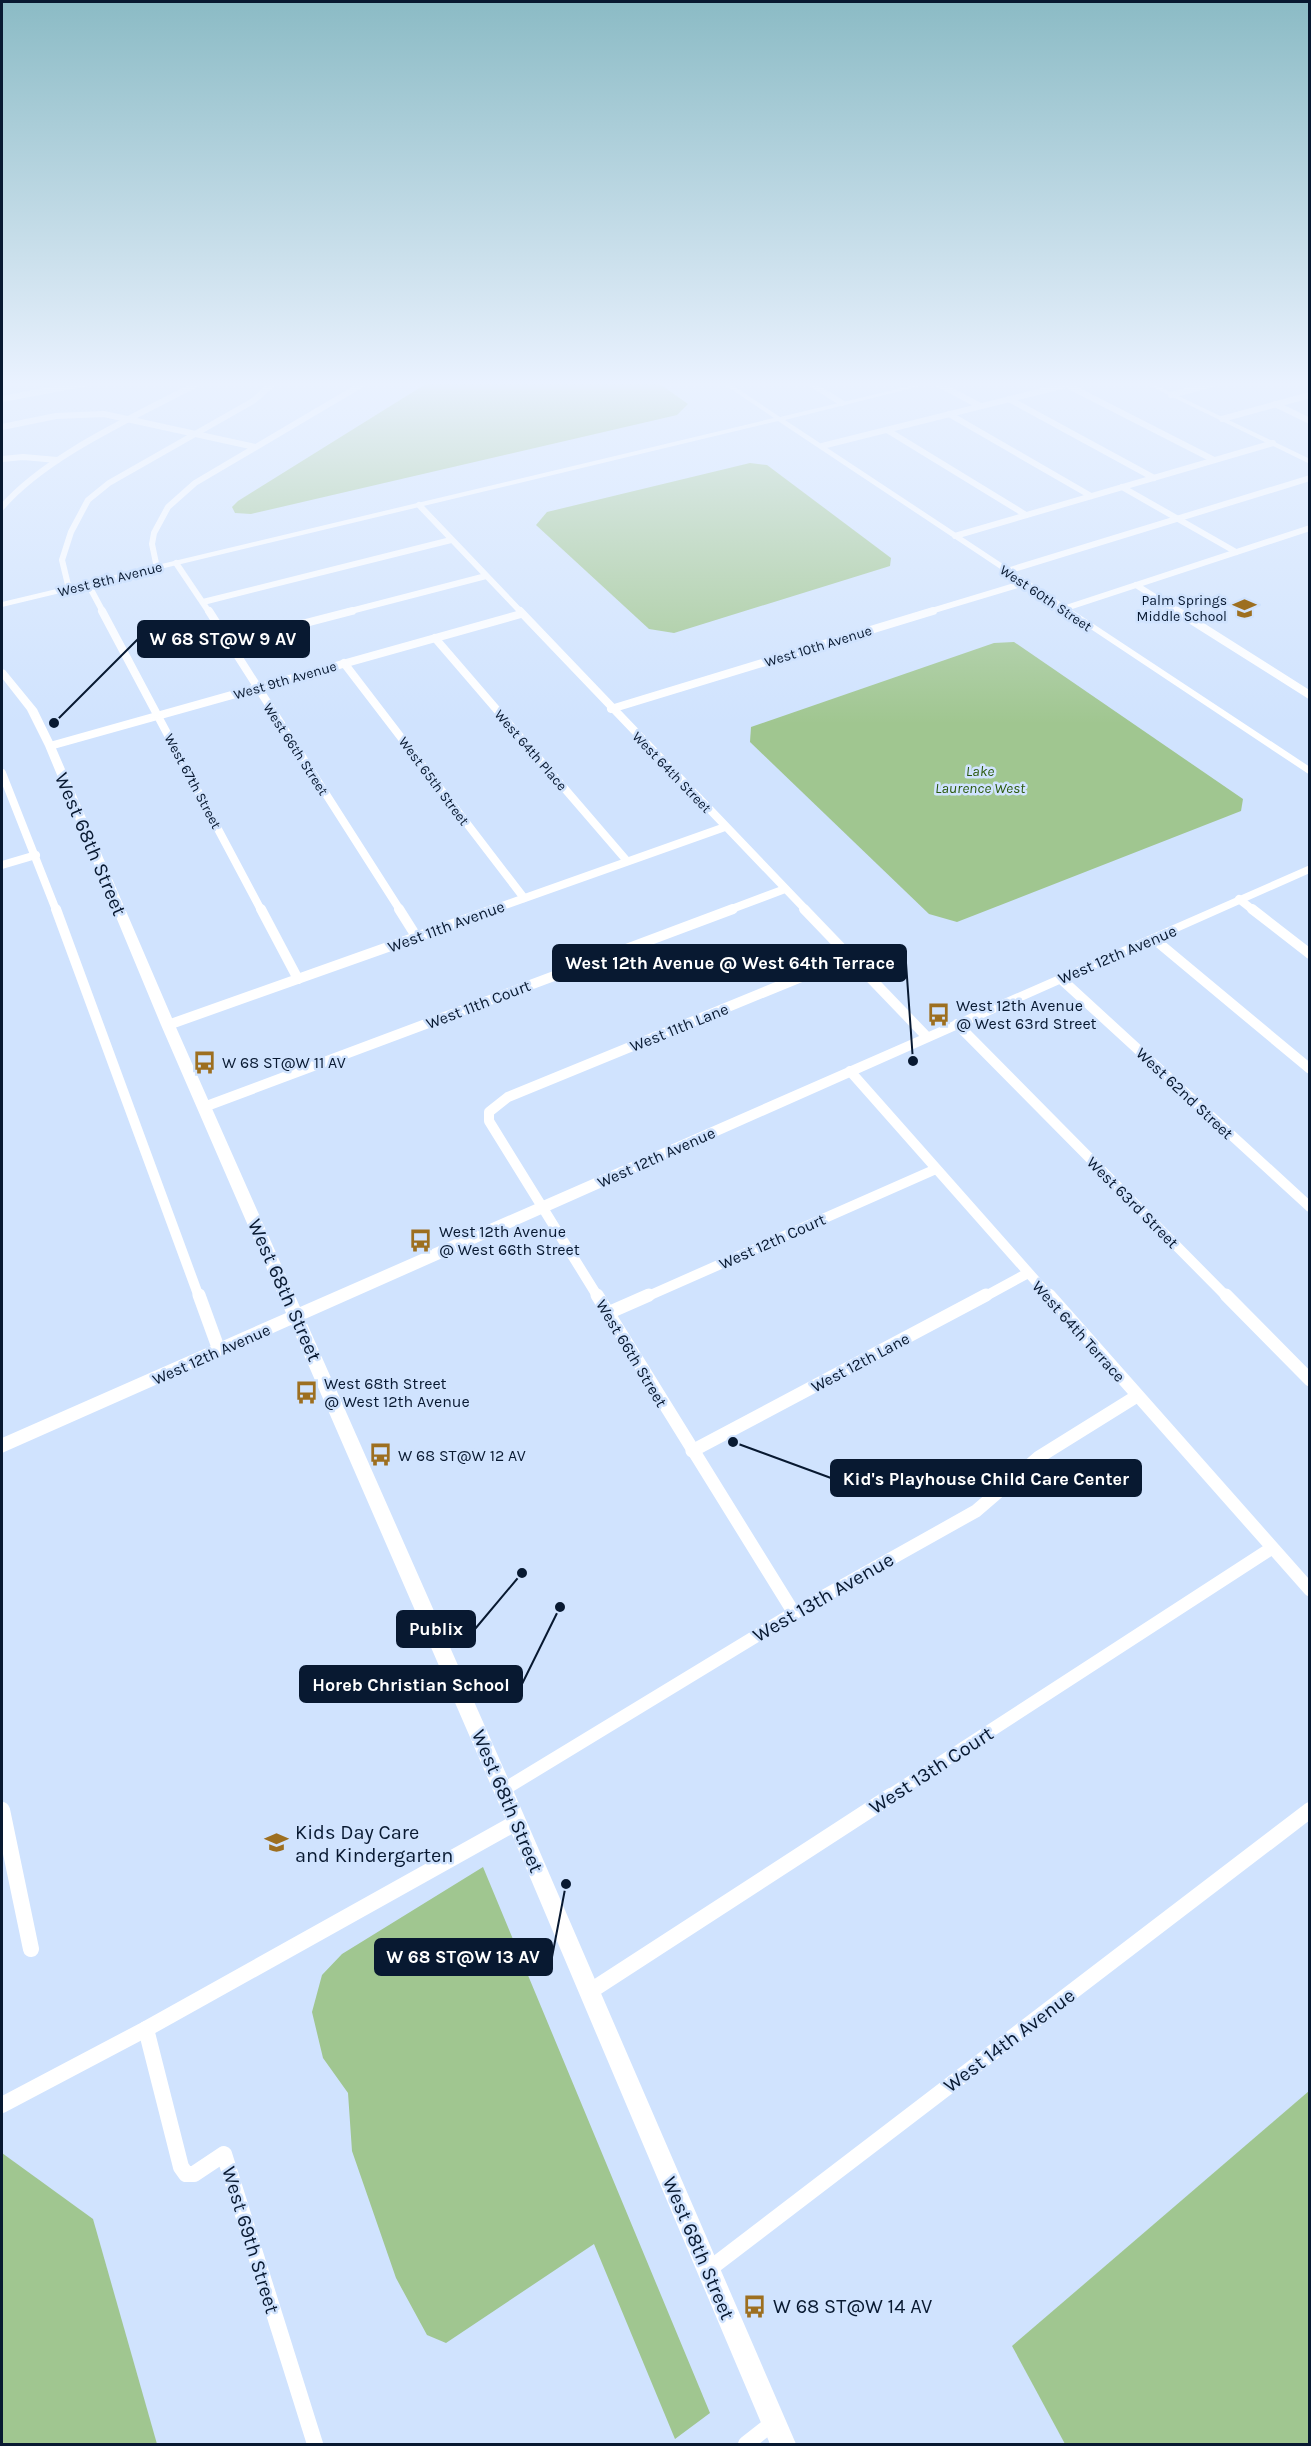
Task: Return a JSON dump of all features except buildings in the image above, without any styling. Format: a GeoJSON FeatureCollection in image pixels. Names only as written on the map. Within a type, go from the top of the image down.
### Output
{"type":"FeatureCollection","features":[{"type":"Feature","properties":{"kind":"main road","name":"West 68th Street"},"geometry":{"type":"LineString","coordinates":[[2,672],[32,709],[50,746],[168,1025],[517,1822],[779,2433]]}},
{"type":"Feature","properties":{"kind":"main road","name":"West 12th Avenue"},"geometry":{"type":"LineString","coordinates":[[2,1446],[1060,978],[1154,939],[1310,868]]}},
{"type":"Feature","properties":{"kind":"street"},"geometry":{"type":"LineString","coordinates":[[69,589],[62,560],[71,532],[88,500],[93,496]]}},
{"type":"Feature","properties":{"kind":"street"},"geometry":{"type":"LineString","coordinates":[[157,568],[152,544],[153,532],[168,507],[180,496]]}},
{"type":"Feature","properties":{"kind":"street","name":"West 8th Avenue"},"geometry":{"type":"LineString","coordinates":[[2,605],[455,496]]}},
{"type":"Feature","properties":{"kind":"street","name":"West 60th Street"},"geometry":{"type":"LineString","coordinates":[[896,496],[1310,772]]}},
{"type":"Feature","properties":{"kind":"street"},"geometry":{"type":"LineString","coordinates":[[995,496],[1026,515]]}},
{"type":"Feature","properties":{"kind":"street"},"geometry":{"type":"LineString","coordinates":[[955,536],[1090,496]]}},
{"type":"Feature","properties":{"kind":"street"},"geometry":{"type":"LineString","coordinates":[[1139,496],[1236,552]]}},
{"type":"Feature","properties":{"kind":"street"},"geometry":{"type":"LineString","coordinates":[[1007,571],[1250,496]]}},
{"type":"Feature","properties":{"kind":"street","name":"West 64th Street"},"geometry":{"type":"LineString","coordinates":[[418,505],[927,1037]]}},
{"type":"Feature","properties":{"kind":"street"},"geometry":{"type":"LineString","coordinates":[[1063,609],[1310,528]]}},
{"type":"Feature","properties":{"kind":"street"},"geometry":{"type":"LineString","coordinates":[[203,602],[452,540]]}},
{"type":"Feature","properties":{"kind":"street","name":"West 66th Street"},"geometry":{"type":"LineString","coordinates":[[176,563],[416,936]]}},
{"type":"Feature","properties":{"kind":"street"},"geometry":{"type":"LineString","coordinates":[[228,643],[486,576]]}},
{"type":"Feature","properties":{"kind":"street","name":"West 10th Avenue"},"geometry":{"type":"LineString","coordinates":[[611,709],[1024,583]]}},
{"type":"Feature","properties":{"kind":"street","name":"West 67th Street"},"geometry":{"type":"LineString","coordinates":[[88,584],[298,978]]}},
{"type":"Feature","properties":{"kind":"street"},"geometry":{"type":"LineString","coordinates":[[1136,585],[1310,694]]}},
{"type":"Feature","properties":{"kind":"street","name":"West 9th Avenue"},"geometry":{"type":"LineString","coordinates":[[50,746],[521,614]]}},
{"type":"Feature","properties":{"kind":"street","name":"West 64th Place"},"geometry":{"type":"LineString","coordinates":[[435,638],[627,861]]}},
{"type":"Feature","properties":{"kind":"street","name":"West 65th Street"},"geometry":{"type":"LineString","coordinates":[[344,663],[524,898]]}},
{"type":"Feature","properties":{"kind":"street"},"geometry":{"type":"LineString","coordinates":[[2,773],[6,796],[36,855],[219,1350]]}},
{"type":"Feature","properties":{"kind":"street","name":"West 11th Avenue"},"geometry":{"type":"LineString","coordinates":[[168,1025],[725,827]]}},
{"type":"Feature","properties":{"kind":"street"},"geometry":{"type":"LineString","coordinates":[[2,865],[36,855]]}},
{"type":"Feature","properties":{"kind":"street","name":"West 11th Court"},"geometry":{"type":"LineString","coordinates":[[204,1107],[785,889]]}},
{"type":"Feature","properties":{"kind":"street"},"geometry":{"type":"LineString","coordinates":[[1239,899],[1310,954]]}},
{"type":"Feature","properties":{"kind":"street"},"geometry":{"type":"LineString","coordinates":[[1154,939],[1310,1069]]}},
{"type":"Feature","properties":{"kind":"street","name":"West 11th Lane"},"geometry":{"type":"LineString","coordinates":[[508,1097],[850,957]]}},
{"type":"Feature","properties":{"kind":"street","name":"West 62nd Street"},"geometry":{"type":"LineString","coordinates":[[1060,978],[1310,1207]]}},
{"type":"Feature","properties":{"kind":"street","name":"West 63rd Street"},"geometry":{"type":"LineString","coordinates":[[957,1024],[1310,1380]]}},
{"type":"Feature","properties":{"kind":"street","name":"West 64th Terrace"},"geometry":{"type":"LineString","coordinates":[[850,1071],[1310,1590]]}},
{"type":"Feature","properties":{"kind":"street","name":"West 66th Street"},"geometry":{"type":"LineString","coordinates":[[508,1097],[489,1112],[489,1121],[794,1613]]}},
{"type":"Feature","properties":{"kind":"street","name":"West 12th Court"},"geometry":{"type":"LineString","coordinates":[[608,1313],[936,1169]]}},
{"type":"Feature","properties":{"kind":"street","name":"West 12th Lane"},"geometry":{"type":"LineString","coordinates":[[692,1451],[1028,1273]]}},
{"type":"Feature","properties":{"kind":"street","name":"West 13th Avenue"},"geometry":{"type":"LineString","coordinates":[[503,1790],[794,1613],[976,1511],[1039,1457],[1137,1396]]}},
{"type":"Feature","properties":{"kind":"street","name":"West 13th Court"},"geometry":{"type":"LineString","coordinates":[[590,1992],[1272,1548]]}},
{"type":"Feature","properties":{"kind":"street","name":"West 14th Avenue"},"geometry":{"type":"LineString","coordinates":[[708,2270],[1310,1810]]}},
{"type":"Feature","properties":{"kind":"street"},"geometry":{"type":"LineString","coordinates":[[2,1818],[31,1949]]}},
{"type":"Feature","properties":{"kind":"street"},"geometry":{"type":"LineString","coordinates":[[2,2105],[146,2029],[517,1822]]}},
{"type":"Feature","properties":{"kind":"street","name":"West 69th Street"},"geometry":{"type":"LineString","coordinates":[[146,2029],[182,2168],[186,2174],[194,2174],[224,2154],[315,2445]]}},
{"type":"Feature","properties":{"kind":"street"},"geometry":{"type":"LineString","coordinates":[[746,2445],[779,2433]]}},
{"type":"Feature","properties":{"kind":"water"},"geometry":{"type":"Polygon","coordinates":[[[246,496],[328,496],[251,514],[235,513],[232,507],[246,496]]]}},
{"type":"Feature","properties":{"kind":"water"},"geometry":{"type":"Polygon","coordinates":[[[613,496],[809,496],[891,558],[890,566],[674,633],[649,629],[536,525],[547,512],[613,496]]]}},
{"type":"Feature","properties":{"kind":"water","name":"Lake Laurence West"},"geometry":{"type":"Polygon","coordinates":[[[1014,642],[1243,799],[1241,811],[957,922],[929,914],[750,742],[751,727],[994,643],[1014,642]]]}},
{"type":"Feature","properties":{"kind":"water"},"geometry":{"type":"Polygon","coordinates":[[[483,1867],[710,2413],[675,2439],[594,2244],[446,2343],[427,2335],[396,2278],[352,2151],[348,2093],[323,2058],[312,2012],[322,1975],[342,1954],[483,1867]]]}},
{"type":"Feature","properties":{"kind":"water"},"geometry":{"type":"Polygon","coordinates":[[[1309,2091],[1309,2444],[1065,2444],[1012,2346],[1309,2091]]]}},
{"type":"Feature","properties":{"kind":"water"},"geometry":{"type":"Polygon","coordinates":[[[2,2153],[93,2219],[157,2444],[2,2444],[2,2153]]]}},
{"type":"Feature","properties":{"kind":"place","name":"Palm Springs Middle School"},"geometry":{"type":"Point","coordinates":[1245,608]}},
{"type":"Feature","properties":{"kind":"place","name":"W 68 ST@W 9 AV"},"geometry":{"type":"Point","coordinates":[54,723]}},
{"type":"Feature","properties":{"kind":"place","name":"West 12th Avenue @ West 63rd Street"},"geometry":{"type":"Point","coordinates":[938,1014]}},
{"type":"Feature","properties":{"kind":"place","name":"West 12th Avenue @ West 64th Terrace"},"geometry":{"type":"Point","coordinates":[913,1061]}},
{"type":"Feature","properties":{"kind":"place","name":"W 68 ST@W 11 AV"},"geometry":{"type":"Point","coordinates":[204,1062]}},
{"type":"Feature","properties":{"kind":"place","name":"West 12th Avenue @ West 66th Street"},"geometry":{"type":"Point","coordinates":[421,1240]}},
{"type":"Feature","properties":{"kind":"place","name":"West 68th Street @ West 12th Avenue"},"geometry":{"type":"Point","coordinates":[306,1392]}},
{"type":"Feature","properties":{"kind":"place","name":"Kid's Playhouse Child Care Center"},"geometry":{"type":"Point","coordinates":[733,1442]}},
{"type":"Feature","properties":{"kind":"place","name":"W 68 ST@W 12 AV"},"geometry":{"type":"Point","coordinates":[380,1455]}},
{"type":"Feature","properties":{"kind":"place","name":"Publix"},"geometry":{"type":"Point","coordinates":[522,1573]}},
{"type":"Feature","properties":{"kind":"place","name":"Horeb Christian School"},"geometry":{"type":"Point","coordinates":[560,1607]}},
{"type":"Feature","properties":{"kind":"place","name":"Kids Day Care and Kindergarten"},"geometry":{"type":"Point","coordinates":[277,1843]}},
{"type":"Feature","properties":{"kind":"place","name":"W 68 ST@W 13 AV"},"geometry":{"type":"Point","coordinates":[566,1884]}},
{"type":"Feature","properties":{"kind":"place","name":"W 68 ST@W 14 AV"},"geometry":{"type":"Point","coordinates":[755,2306]}}]}
